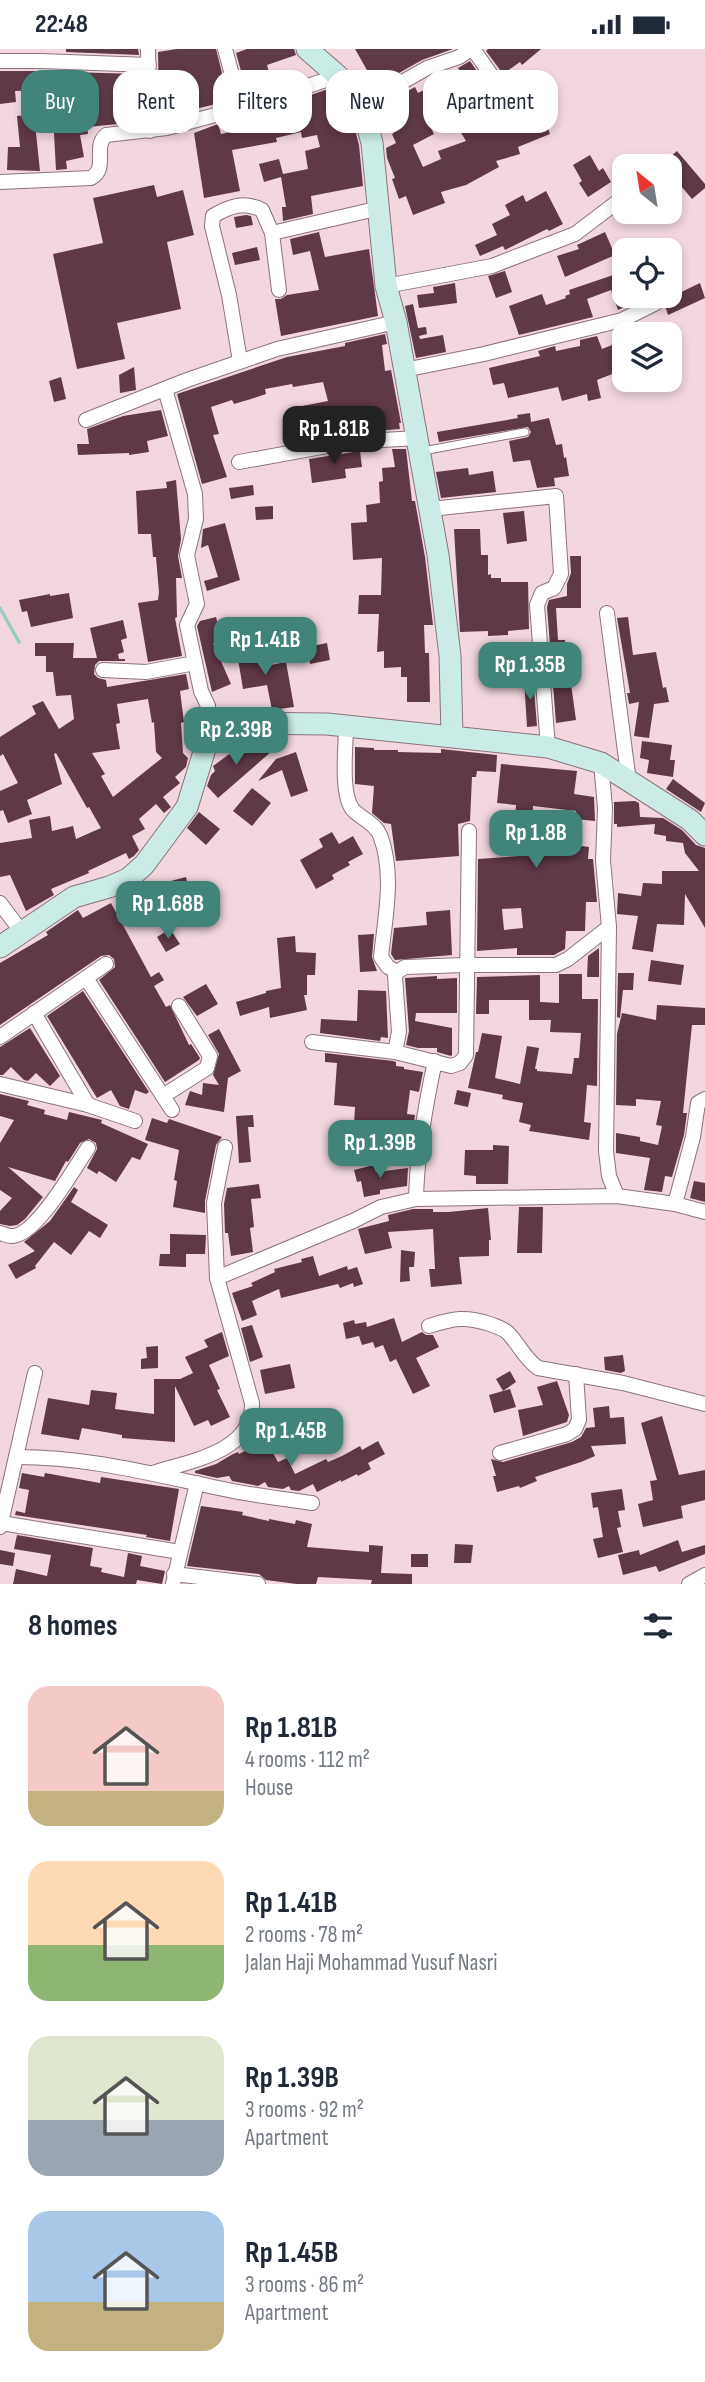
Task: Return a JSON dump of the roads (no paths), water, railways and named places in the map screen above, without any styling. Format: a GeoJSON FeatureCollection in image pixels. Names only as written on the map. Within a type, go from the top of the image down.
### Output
{"type":"FeatureCollection","features":[{"type":"Feature","properties":{"kind":"street"},"geometry":{"type":"LineString","coordinates":[[148,49],[149,70]]}},
{"type":"Feature","properties":{"kind":"street"},"geometry":{"type":"LineString","coordinates":[[225,49],[231,70]]}},
{"type":"Feature","properties":{"kind":"street"},"geometry":{"type":"LineString","coordinates":[[307,49],[331,70]]}},
{"type":"Feature","properties":{"kind":"street"},"geometry":{"type":"LineString","coordinates":[[409,78],[472,49],[487,70]]}},
{"type":"Feature","properties":{"kind":"street"},"geometry":{"type":"LineString","coordinates":[[0,61],[40,55],[149,65]]}},
{"type":"Feature","properties":{"kind":"street"},"geometry":{"type":"LineString","coordinates":[[0,182],[91,178],[99,173],[100,140],[106,135],[128,133]]}},
{"type":"Feature","properties":{"kind":"street"},"geometry":{"type":"LineString","coordinates":[[369,133],[380,208],[386,286],[396,322],[438,555],[450,656],[452,736]]}},
{"type":"Feature","properties":{"kind":"street"},"geometry":{"type":"LineString","coordinates":[[240,361],[229,295],[212,226],[214,216],[229,207],[251,204],[262,209],[272,233],[279,290]]}},
{"type":"Feature","properties":{"kind":"street"},"geometry":{"type":"LineString","coordinates":[[386,286],[492,266],[575,234],[612,206]]}},
{"type":"Feature","properties":{"kind":"street"},"geometry":{"type":"LineString","coordinates":[[272,233],[380,208]]}},
{"type":"Feature","properties":{"kind":"street"},"geometry":{"type":"LineString","coordinates":[[404,370],[484,354],[622,320],[646,308]]}},
{"type":"Feature","properties":{"kind":"street"},"geometry":{"type":"LineString","coordinates":[[86,420],[277,349],[396,322]]}},
{"type":"Feature","properties":{"kind":"street"},"geometry":{"type":"LineString","coordinates":[[0,947],[74,897],[128,879],[144,865],[187,807],[209,736],[208,706],[201,691],[187,625],[197,604],[187,555],[196,519],[195,494],[165,389]]}},
{"type":"Feature","properties":{"kind":"street"},"geometry":{"type":"LineString","coordinates":[[239,462],[349,442],[419,445]]}},
{"type":"Feature","properties":{"kind":"street"},"geometry":{"type":"LineString","coordinates":[[430,509],[556,496],[561,574],[554,588],[542,593],[537,605],[548,747]]}},
{"type":"Feature","properties":{"kind":"street"},"geometry":{"type":"LineString","coordinates":[[607,613],[629,782]]}},
{"type":"Feature","properties":{"kind":"street"},"geometry":{"type":"LineString","coordinates":[[103,670],[146,672],[195,663]]}},
{"type":"Feature","properties":{"kind":"street"},"geometry":{"type":"LineString","coordinates":[[209,736],[223,727],[242,723],[346,726],[548,747],[600,763],[690,820],[704,832]]}},
{"type":"Feature","properties":{"kind":"street"},"geometry":{"type":"LineString","coordinates":[[346,726],[346,793],[353,809],[380,834],[389,877],[381,957],[388,967],[397,972]]}},
{"type":"Feature","properties":{"kind":"street"},"geometry":{"type":"LineString","coordinates":[[600,763],[605,808],[603,861],[610,927],[607,952],[606,1151],[609,1176],[617,1196]]}},
{"type":"Feature","properties":{"kind":"street"},"geometry":{"type":"LineString","coordinates":[[312,1042],[395,1052],[451,1066],[460,1063],[466,1055],[465,965],[469,831]]}},
{"type":"Feature","properties":{"kind":"street"},"geometry":{"type":"LineString","coordinates":[[0,903],[21,931]]}},
{"type":"Feature","properties":{"kind":"street"},"geometry":{"type":"LineString","coordinates":[[395,1052],[398,1032],[395,977],[397,972],[405,967],[556,965],[610,927]]}},
{"type":"Feature","properties":{"kind":"street"},"geometry":{"type":"LineString","coordinates":[[1,1034],[106,964]]}},
{"type":"Feature","properties":{"kind":"street"},"geometry":{"type":"LineString","coordinates":[[86,978],[172,1110]]}},
{"type":"Feature","properties":{"kind":"street"},"geometry":{"type":"LineString","coordinates":[[163,1096],[207,1067],[210,1062],[210,1056],[179,1006]]}},
{"type":"Feature","properties":{"kind":"street"},"geometry":{"type":"LineString","coordinates":[[34,1013],[88,1105]]}},
{"type":"Feature","properties":{"kind":"street"},"geometry":{"type":"LineString","coordinates":[[416,1199],[421,1125],[435,1061]]}},
{"type":"Feature","properties":{"kind":"street"},"geometry":{"type":"LineString","coordinates":[[0,1084],[88,1105],[135,1121]]}},
{"type":"Feature","properties":{"kind":"street"},"geometry":{"type":"LineString","coordinates":[[675,1203],[693,1137],[698,1104],[705,1099]]}},
{"type":"Feature","properties":{"kind":"street"},"geometry":{"type":"LineString","coordinates":[[0,1233],[12,1237],[22,1233],[41,1217],[89,1147]]}},
{"type":"Feature","properties":{"kind":"street"},"geometry":{"type":"LineString","coordinates":[[153,1473],[221,1450],[237,1440],[247,1428],[252,1416],[251,1403],[217,1278],[214,1203],[225,1147]]}},
{"type":"Feature","properties":{"kind":"street"},"geometry":{"type":"LineString","coordinates":[[217,1278],[381,1207],[416,1199],[617,1196],[675,1203],[705,1212]]}},
{"type":"Feature","properties":{"kind":"street"},"geometry":{"type":"LineString","coordinates":[[429,1325],[452,1319],[471,1318],[509,1333],[530,1363],[538,1368],[623,1383],[705,1404]]}},
{"type":"Feature","properties":{"kind":"street"},"geometry":{"type":"LineString","coordinates":[[35,1373],[0,1525],[180,1552]]}},
{"type":"Feature","properties":{"kind":"street"},"geometry":{"type":"LineString","coordinates":[[500,1453],[567,1434],[575,1429],[579,1420],[576,1374]]}},
{"type":"Feature","properties":{"kind":"street"},"geometry":{"type":"LineString","coordinates":[[16,1457],[48,1457],[109,1464],[233,1491],[312,1503]]}},
{"type":"Feature","properties":{"kind":"street"},"geometry":{"type":"LineString","coordinates":[[197,1483],[174,1579],[258,1584]]}},
{"type":"Feature","properties":{"kind":"street"},"geometry":{"type":"LineString","coordinates":[[689,1584],[705,1575]]}},
{"type":"Feature","properties":{"kind":"lane"},"geometry":{"type":"LineString","coordinates":[[419,445],[525,432]]}},
{"type":"Feature","properties":{"kind":"waterway"},"geometry":{"type":"LineString","coordinates":[[0,608],[19,642]]}}]}
